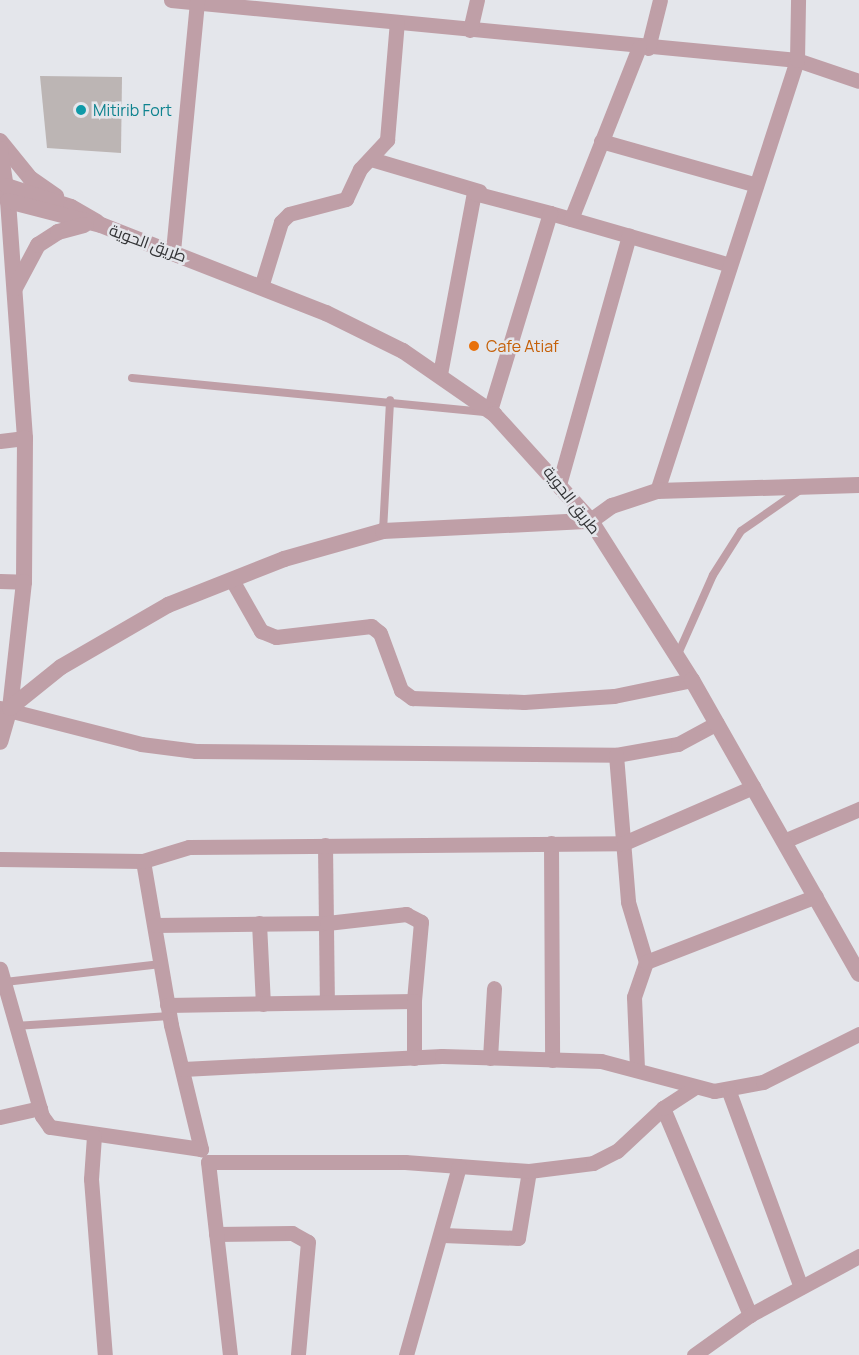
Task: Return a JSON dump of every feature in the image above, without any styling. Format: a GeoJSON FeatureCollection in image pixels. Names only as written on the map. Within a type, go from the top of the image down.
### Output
{"type":"FeatureCollection","features":[{"type":"Feature","properties":{"kind":"street"},"geometry":{"type":"LineString","coordinates":[[171,0],[245,4],[470,30],[797,60],[859,81]]}},
{"type":"Feature","properties":{"kind":"street"},"geometry":{"type":"LineString","coordinates":[[470,30],[477,0]]}},
{"type":"Feature","properties":{"kind":"street"},"geometry":{"type":"LineString","coordinates":[[571,219],[643,47],[660,0]]}},
{"type":"Feature","properties":{"kind":"street"},"geometry":{"type":"LineString","coordinates":[[657,491],[797,60],[798,0]]}},
{"type":"Feature","properties":{"kind":"street"},"geometry":{"type":"LineString","coordinates":[[173,251],[197,1]]}},
{"type":"Feature","properties":{"kind":"street"},"geometry":{"type":"LineString","coordinates":[[261,287],[281,222],[289,214],[346,199],[360,169],[387,140],[397,22]]}},
{"type":"Feature","properties":{"kind":"street"},"geometry":{"type":"LineString","coordinates":[[0,140],[30,178],[71,207]]}},
{"type":"Feature","properties":{"kind":"street"},"geometry":{"type":"LineString","coordinates":[[602,141],[756,185]]}},
{"type":"Feature","properties":{"kind":"street"},"geometry":{"type":"LineString","coordinates":[[0,148],[14,289],[25,438],[24,582],[0,742]]}},
{"type":"Feature","properties":{"kind":"street"},"geometry":{"type":"LineString","coordinates":[[371,159],[730,265]]}},
{"type":"Feature","properties":{"kind":"street"},"geometry":{"type":"LineString","coordinates":[[440,374],[474,192],[479,191]]}},
{"type":"Feature","properties":{"kind":"street","name":"طريق الحوية"},"geometry":{"type":"LineString","coordinates":[[5,196],[71,207],[94,224]]}},
{"type":"Feature","properties":{"kind":"street","name":"طريق الحوية"},"geometry":{"type":"LineString","coordinates":[[5,196],[173,251],[365,331],[440,374],[492,412],[560,482],[591,521],[692,680],[859,974]]}},
{"type":"Feature","properties":{"kind":"street"},"geometry":{"type":"LineString","coordinates":[[492,412],[550,213]]}},
{"type":"Feature","properties":{"kind":"street"},"geometry":{"type":"LineString","coordinates":[[14,289],[38,245],[58,232],[94,224]]}},
{"type":"Feature","properties":{"kind":"street"},"geometry":{"type":"LineString","coordinates":[[560,482],[629,236]]}},
{"type":"Feature","properties":{"kind":"street"},"geometry":{"type":"LineString","coordinates":[[0,441],[25,438]]}},
{"type":"Feature","properties":{"kind":"street"},"geometry":{"type":"LineString","coordinates":[[5,708],[61,667],[116,632],[232,580],[383,531],[591,521],[619,502],[657,491],[859,485]]}},
{"type":"Feature","properties":{"kind":"street"},"geometry":{"type":"LineString","coordinates":[[232,580],[261,631],[276,637],[371,626],[380,633],[401,690],[412,698],[524,702],[614,696],[692,680]]}},
{"type":"Feature","properties":{"kind":"street"},"geometry":{"type":"LineString","coordinates":[[0,581],[24,582]]}},
{"type":"Feature","properties":{"kind":"street"},"geometry":{"type":"LineString","coordinates":[[5,708],[141,744],[195,751],[616,755],[678,744],[717,723]]}},
{"type":"Feature","properties":{"kind":"street"},"geometry":{"type":"LineString","coordinates":[[616,755],[628,902],[646,962],[634,997],[637,1070]]}},
{"type":"Feature","properties":{"kind":"street"},"geometry":{"type":"LineString","coordinates":[[0,859],[143,861],[189,846],[624,843],[753,787]]}},
{"type":"Feature","properties":{"kind":"street"},"geometry":{"type":"LineString","coordinates":[[784,841],[859,809]]}},
{"type":"Feature","properties":{"kind":"street"},"geometry":{"type":"LineString","coordinates":[[551,843],[552,1059]]}},
{"type":"Feature","properties":{"kind":"street"},"geometry":{"type":"LineString","coordinates":[[325,845],[327,1001]]}},
{"type":"Feature","properties":{"kind":"street"},"geometry":{"type":"LineString","coordinates":[[143,861],[162,964],[168,1011],[205,1156],[230,1355]]}},
{"type":"Feature","properties":{"kind":"street"},"geometry":{"type":"LineString","coordinates":[[646,962],[816,896]]}},
{"type":"Feature","properties":{"kind":"street"},"geometry":{"type":"LineString","coordinates":[[155,925],[327,922],[406,914],[421,922],[414,1000],[414,1058]]}},
{"type":"Feature","properties":{"kind":"street"},"geometry":{"type":"LineString","coordinates":[[259,924],[263,1004]]}},
{"type":"Feature","properties":{"kind":"street"},"geometry":{"type":"LineString","coordinates":[[2,976],[40,1108],[50,1127],[205,1156],[529,1171],[593,1163],[617,1151],[663,1108],[694,1087]]}},
{"type":"Feature","properties":{"kind":"street"},"geometry":{"type":"LineString","coordinates":[[490,1058],[494,988]]}},
{"type":"Feature","properties":{"kind":"street"},"geometry":{"type":"LineString","coordinates":[[168,1011],[327,1001],[414,1000]]}},
{"type":"Feature","properties":{"kind":"street"},"geometry":{"type":"LineString","coordinates":[[183,1069],[414,1058],[552,1059],[601,1061],[694,1087],[728,1089],[763,1082],[859,1034]]}},
{"type":"Feature","properties":{"kind":"street"},"geometry":{"type":"LineString","coordinates":[[728,1089],[801,1287]]}},
{"type":"Feature","properties":{"kind":"street"},"geometry":{"type":"LineString","coordinates":[[0,1117],[40,1108]]}},
{"type":"Feature","properties":{"kind":"street"},"geometry":{"type":"LineString","coordinates":[[663,1108],[750,1315]]}},
{"type":"Feature","properties":{"kind":"street"},"geometry":{"type":"LineString","coordinates":[[94,1136],[91,1179],[105,1355]]}},
{"type":"Feature","properties":{"kind":"street"},"geometry":{"type":"LineString","coordinates":[[406,1355],[443,1235],[459,1166]]}},
{"type":"Feature","properties":{"kind":"street"},"geometry":{"type":"LineString","coordinates":[[443,1235],[518,1238],[529,1171]]}},
{"type":"Feature","properties":{"kind":"street"},"geometry":{"type":"LineString","coordinates":[[216,1234],[292,1233],[308,1242],[298,1355]]}},
{"type":"Feature","properties":{"kind":"street"},"geometry":{"type":"LineString","coordinates":[[694,1355],[750,1315],[859,1256]]}},
{"type":"Feature","properties":{"kind":"lane"},"geometry":{"type":"LineString","coordinates":[[132,378],[390,400],[492,412]]}},
{"type":"Feature","properties":{"kind":"lane"},"geometry":{"type":"LineString","coordinates":[[383,531],[390,400]]}},
{"type":"Feature","properties":{"kind":"lane"},"geometry":{"type":"LineString","coordinates":[[677,656],[713,575],[741,531],[806,486]]}},
{"type":"Feature","properties":{"kind":"lane"},"geometry":{"type":"LineString","coordinates":[[2,976],[162,964]]}},
{"type":"Feature","properties":{"kind":"lane"},"geometry":{"type":"LineString","coordinates":[[15,1026],[168,1011]]}},
{"type":"Feature","properties":{"kind":"building","name":"Mitirib Fort"},"geometry":{"type":"Polygon","coordinates":[[[40,76],[122,77],[121,153],[47,148],[40,76]]]}},
{"type":"Feature","properties":{"kind":"place","name":"Mitirib Fort"},"geometry":{"type":"Point","coordinates":[81,110]}},
{"type":"Feature","properties":{"kind":"place","name":"Cafe Atiaf"},"geometry":{"type":"Point","coordinates":[474,346]}}]}
